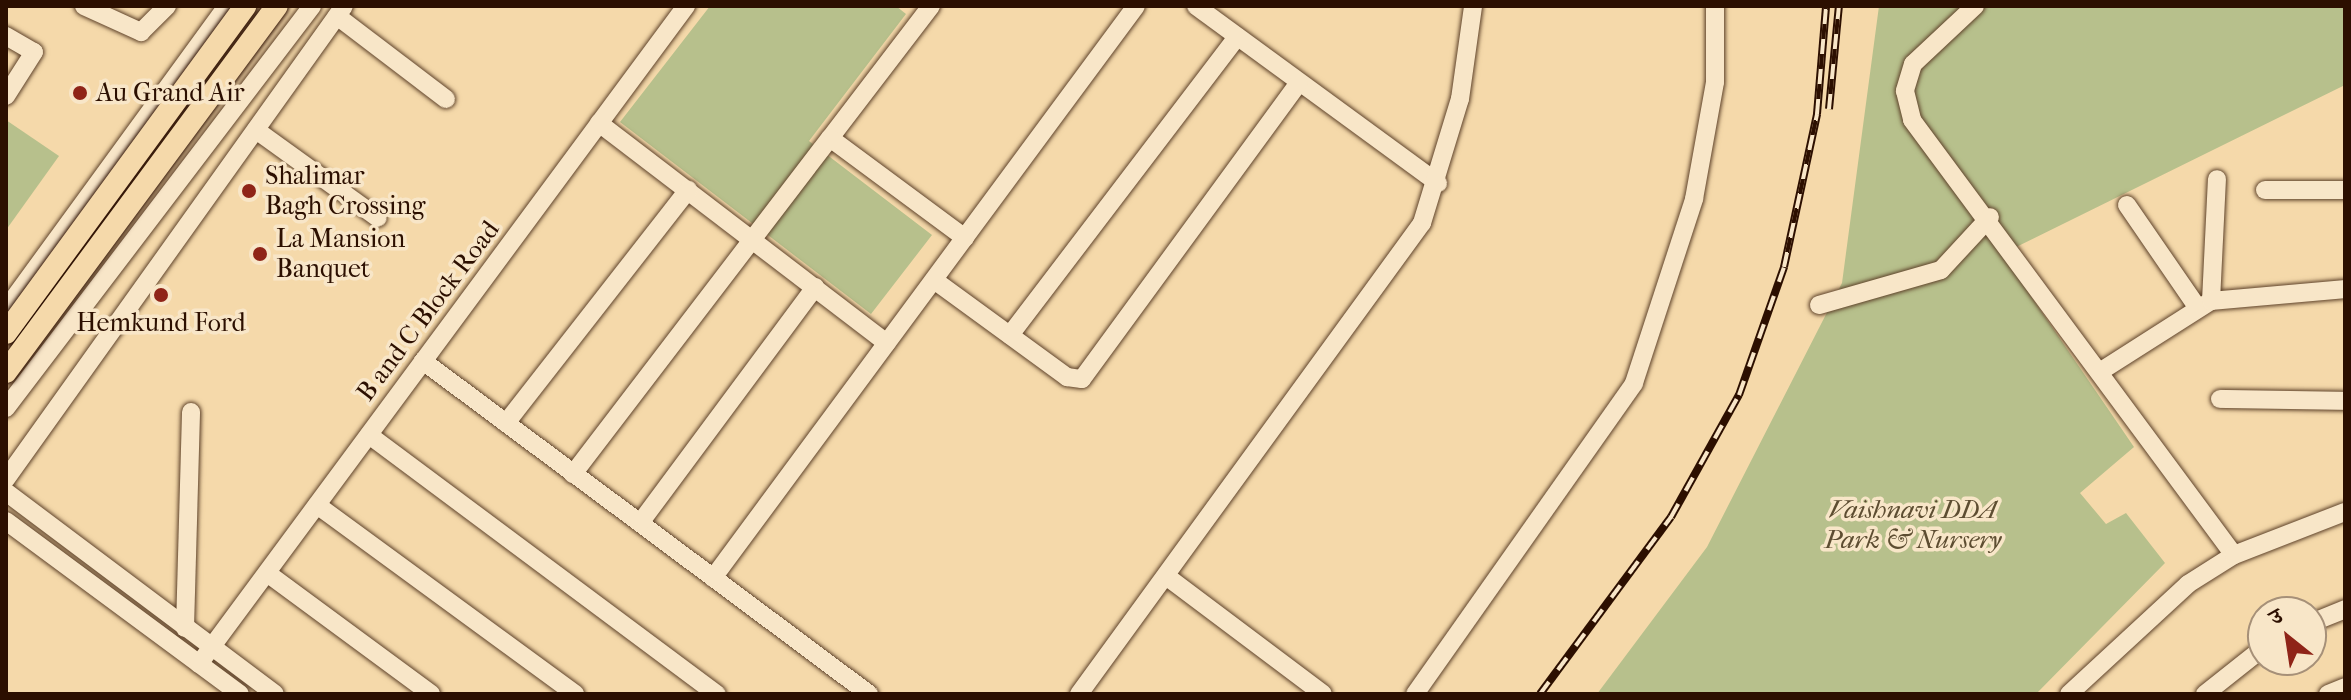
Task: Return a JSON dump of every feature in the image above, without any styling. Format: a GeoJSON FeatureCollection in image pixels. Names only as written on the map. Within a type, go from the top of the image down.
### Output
{"type":"FeatureCollection","features":[{"type":"Feature","properties":{"kind":"main road"},"geometry":{"type":"LineString","coordinates":[[6,333],[245,6]]}},
{"type":"Feature","properties":{"kind":"main road"},"geometry":{"type":"LineString","coordinates":[[6,372],[277,6]]}},
{"type":"Feature","properties":{"kind":"street"},"geometry":{"type":"LineString","coordinates":[[84,6],[141,32],[167,6]]}},
{"type":"Feature","properties":{"kind":"street"},"geometry":{"type":"LineString","coordinates":[[6,309],[227,6]]}},
{"type":"Feature","properties":{"kind":"street"},"geometry":{"type":"LineString","coordinates":[[6,408],[312,6]]}},
{"type":"Feature","properties":{"kind":"street","name":"B and C Block Road"},"geometry":{"type":"LineString","coordinates":[[199,664],[686,6]]}},
{"type":"Feature","properties":{"kind":"street"},"geometry":{"type":"LineString","coordinates":[[713,578],[1136,6]]}},
{"type":"Feature","properties":{"kind":"street"},"geometry":{"type":"LineString","coordinates":[[1196,6],[1438,183]]}},
{"type":"Feature","properties":{"kind":"street"},"geometry":{"type":"LineString","coordinates":[[1415,694],[1634,383],[1694,199],[1715,82],[1715,6]]}},
{"type":"Feature","properties":{"kind":"street"},"geometry":{"type":"LineString","coordinates":[[1975,6],[1913,64],[1905,104],[1923,137],[1990,217],[2234,555]]}},
{"type":"Feature","properties":{"kind":"street"},"geometry":{"type":"LineString","coordinates":[[573,474],[749,236],[830,138],[927,8]]}},
{"type":"Feature","properties":{"kind":"street"},"geometry":{"type":"LineString","coordinates":[[1079,694],[1400,258],[1438,183],[1469,8]]}},
{"type":"Feature","properties":{"kind":"street"},"geometry":{"type":"LineString","coordinates":[[6,479],[340,11],[446,99]]}},
{"type":"Feature","properties":{"kind":"street"},"geometry":{"type":"LineString","coordinates":[[6,36],[34,52],[6,96]]}},
{"type":"Feature","properties":{"kind":"street"},"geometry":{"type":"LineString","coordinates":[[1010,335],[1237,37]]}},
{"type":"Feature","properties":{"kind":"street"},"geometry":{"type":"LineString","coordinates":[[934,280],[1073,380],[1092,372],[1299,83]]}},
{"type":"Feature","properties":{"kind":"street"},"geometry":{"type":"LineString","coordinates":[[599,123],[887,343]]}},
{"type":"Feature","properties":{"kind":"street"},"geometry":{"type":"LineString","coordinates":[[256,130],[378,218]]}},
{"type":"Feature","properties":{"kind":"street"},"geometry":{"type":"LineString","coordinates":[[830,138],[965,238]]}},
{"type":"Feature","properties":{"kind":"street"},"geometry":{"type":"LineString","coordinates":[[2204,304],[2217,179]]}},
{"type":"Feature","properties":{"kind":"street"},"geometry":{"type":"LineString","coordinates":[[506,423],[688,190]]}},
{"type":"Feature","properties":{"kind":"street"},"geometry":{"type":"LineString","coordinates":[[2265,190],[2345,190]]}},
{"type":"Feature","properties":{"kind":"street"},"geometry":{"type":"LineString","coordinates":[[2127,205],[2204,304]]}},
{"type":"Feature","properties":{"kind":"street"},"geometry":{"type":"LineString","coordinates":[[1819,305],[1941,270],[1990,217]]}},
{"type":"Feature","properties":{"kind":"street"},"geometry":{"type":"LineString","coordinates":[[640,523],[815,287]]}},
{"type":"Feature","properties":{"kind":"street"},"geometry":{"type":"LineString","coordinates":[[2101,371],[2204,304],[2345,289]]}},
{"type":"Feature","properties":{"kind":"street"},"geometry":{"type":"LineString","coordinates":[[20,291],[69,325]]}},
{"type":"Feature","properties":{"kind":"street"},"geometry":{"type":"LineString","coordinates":[[423,361],[869,694]]}},
{"type":"Feature","properties":{"kind":"street"},"geometry":{"type":"LineString","coordinates":[[2220,399],[2345,401]]}},
{"type":"Feature","properties":{"kind":"street"},"geometry":{"type":"LineString","coordinates":[[185,628],[191,412]]}},
{"type":"Feature","properties":{"kind":"street"},"geometry":{"type":"LineString","coordinates":[[369,435],[717,694]]}},
{"type":"Feature","properties":{"kind":"street"},"geometry":{"type":"LineString","coordinates":[[6,492],[275,694]]}},
{"type":"Feature","properties":{"kind":"street"},"geometry":{"type":"LineString","coordinates":[[317,505],[575,694]]}},
{"type":"Feature","properties":{"kind":"street"},"geometry":{"type":"LineString","coordinates":[[2069,694],[2114,646],[2234,555],[2345,512]]}},
{"type":"Feature","properties":{"kind":"street"},"geometry":{"type":"LineString","coordinates":[[6,521],[240,694]]}},
{"type":"Feature","properties":{"kind":"street"},"geometry":{"type":"LineString","coordinates":[[267,573],[431,694]]}},
{"type":"Feature","properties":{"kind":"street"},"geometry":{"type":"LineString","coordinates":[[1166,576],[1323,694]]}},
{"type":"Feature","properties":{"kind":"street"},"geometry":{"type":"LineString","coordinates":[[2205,694],[2247,661]]}},
{"type":"Feature","properties":{"kind":"street"},"geometry":{"type":"LineString","coordinates":[[2328,694],[2345,687]]}},
{"type":"Feature","properties":{"kind":"green space"},"geometry":{"type":"Polygon","coordinates":[[[710,6],[896,6],[906,14],[809,141],[932,235],[871,314],[620,122],[710,6]]]}},
{"type":"Feature","properties":{"kind":"green space","name":"Vaishnavi DDA Park & Nursery"},"geometry":{"type":"Polygon","coordinates":[[[1879,6],[2345,6],[2345,85],[2002,254],[2134,447],[2080,493],[2106,524],[2126,513],[2165,563],[2036,694],[1597,694],[1707,547],[1842,283],[1879,6]]]}},
{"type":"Feature","properties":{"kind":"green space"},"geometry":{"type":"Polygon","coordinates":[[[6,120],[59,156],[6,230],[6,120]]]}},
{"type":"Feature","properties":{"kind":"railway"},"geometry":{"type":"LineString","coordinates":[[1540,694],[1671,517],[1739,395],[1784,267],[1817,114],[1826,6]]}},
{"type":"Feature","properties":{"kind":"railway"},"geometry":{"type":"LineString","coordinates":[[1829,109],[1839,6]]}},
{"type":"Feature","properties":{"kind":"place","name":"Au Grand Air"},"geometry":{"type":"Point","coordinates":[80,93]}},
{"type":"Feature","properties":{"kind":"place","name":"Shalimar Bagh Crossing"},"geometry":{"type":"Point","coordinates":[249,191]}},
{"type":"Feature","properties":{"kind":"place","name":"La Mansion Banquet"},"geometry":{"type":"Point","coordinates":[260,254]}},
{"type":"Feature","properties":{"kind":"place","name":"Hemkund Ford"},"geometry":{"type":"Point","coordinates":[161,295]}}]}
